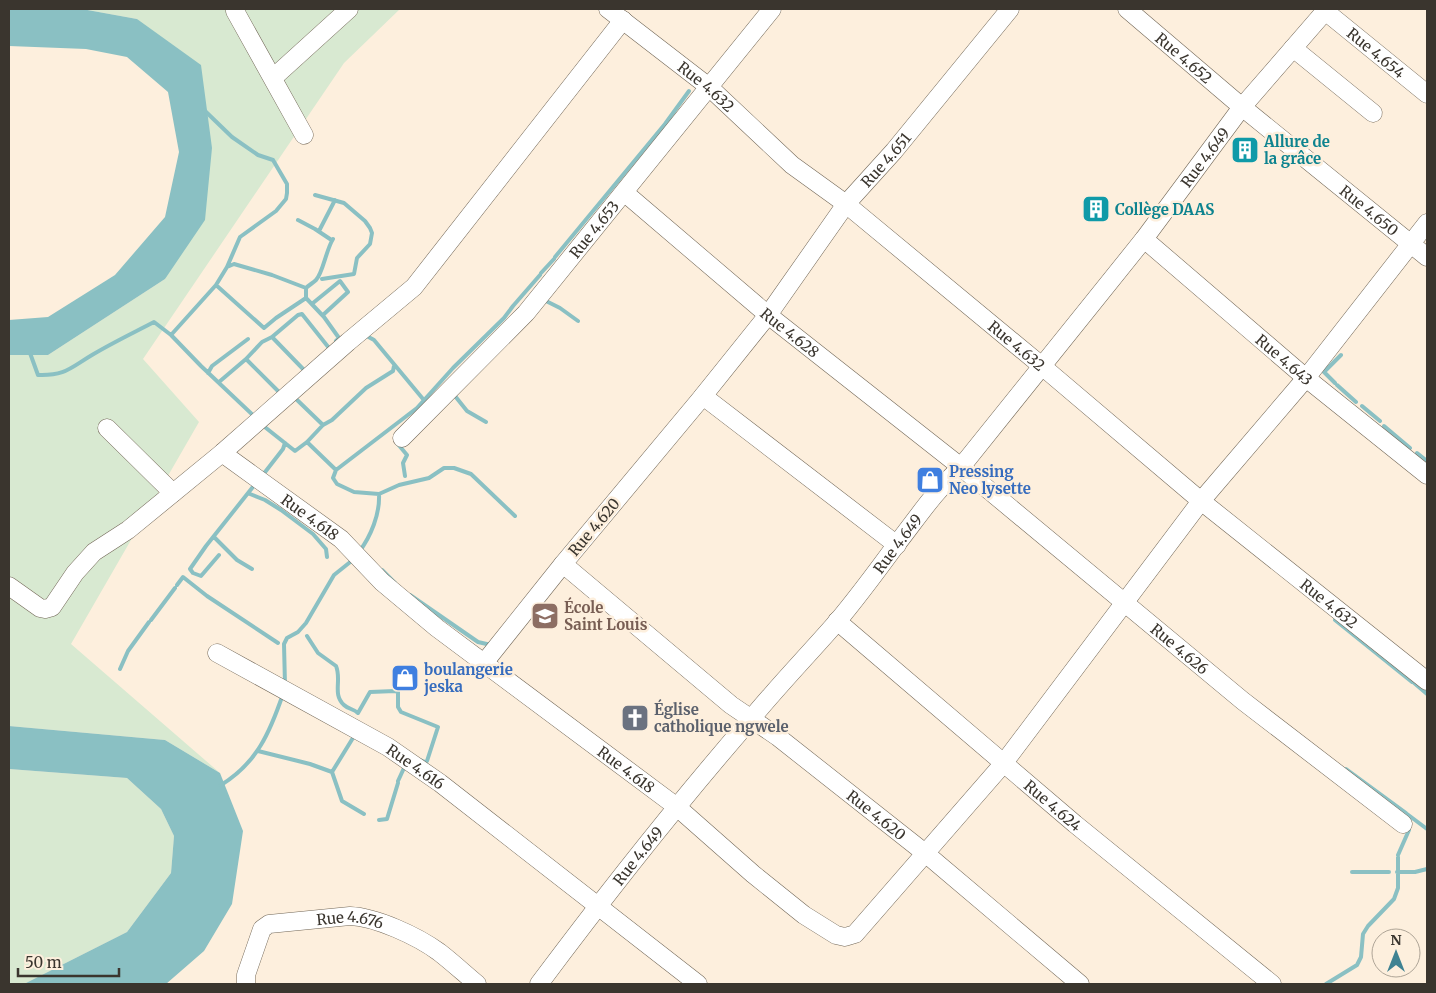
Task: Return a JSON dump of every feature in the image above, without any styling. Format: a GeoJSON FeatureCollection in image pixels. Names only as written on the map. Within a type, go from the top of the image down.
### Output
{"type":"FeatureCollection","features":[{"type":"Feature","properties":{"kind":"street"},"geometry":{"type":"LineString","coordinates":[[233,9],[304,135]]}},
{"type":"Feature","properties":{"kind":"street"},"geometry":{"type":"LineString","coordinates":[[273,78],[349,9]]}},
{"type":"Feature","properties":{"kind":"street","name":"Rue 4.632"},"geometry":{"type":"LineString","coordinates":[[608,9],[709,87],[792,165],[846,204],[1043,367],[1201,502],[1427,681]]}},
{"type":"Feature","properties":{"kind":"street","name":"Rue 4.653"},"geometry":{"type":"LineString","coordinates":[[402,438],[526,313],[772,9]]}},
{"type":"Feature","properties":{"kind":"street","name":"Rue 4.651"},"geometry":{"type":"LineString","coordinates":[[768,315],[846,204],[894,151],[1010,9]]}},
{"type":"Feature","properties":{"kind":"street","name":"Rue 4.652"},"geometry":{"type":"LineString","coordinates":[[1127,9],[1242,107]]}},
{"type":"Feature","properties":{"kind":"street","name":"Rue 4.649"},"geometry":{"type":"LineString","coordinates":[[539,984],[676,807],[751,718],[837,621],[897,545],[927,502],[943,483],[961,467],[1144,239],[1242,107],[1326,10]]}},
{"type":"Feature","properties":{"kind":"street","name":"Rue 4.654"},"geometry":{"type":"LineString","coordinates":[[1326,10],[1427,94]]}},
{"type":"Feature","properties":{"kind":"street"},"geometry":{"type":"LineString","coordinates":[[9,586],[40,608],[52,607],[75,573],[94,552],[128,530],[222,453],[414,287],[623,20]]}},
{"type":"Feature","properties":{"kind":"street"},"geometry":{"type":"LineString","coordinates":[[1293,48],[1373,113]]}},
{"type":"Feature","properties":{"kind":"street","name":"Rue 4.650"},"geometry":{"type":"LineString","coordinates":[[1242,107],[1427,258]]}},
{"type":"Feature","properties":{"kind":"street","name":"Rue 4.628"},"geometry":{"type":"LineString","coordinates":[[625,193],[768,315],[961,467]]}},
{"type":"Feature","properties":{"kind":"street","name":"Rue 4.618"},"geometry":{"type":"LineString","coordinates":[[222,453],[341,539],[382,582],[437,628],[676,807],[753,874],[804,915],[836,936],[845,937],[854,934],[1003,764],[1201,502],[1306,378],[1427,223]]}},
{"type":"Feature","properties":{"kind":"street","name":"Rue 4.643"},"geometry":{"type":"LineString","coordinates":[[1144,239],[1306,378],[1427,475]]}},
{"type":"Feature","properties":{"kind":"street","name":"Rue 4.620"},"geometry":{"type":"LineString","coordinates":[[768,315],[704,396],[563,564],[731,705],[778,737],[925,853],[1080,984]]}},
{"type":"Feature","properties":{"kind":"street"},"geometry":{"type":"LineString","coordinates":[[704,396],[897,545]]}},
{"type":"Feature","properties":{"kind":"street"},"geometry":{"type":"LineString","coordinates":[[106,428],[173,493]]}},
{"type":"Feature","properties":{"kind":"street","name":"Rue 4.626"},"geometry":{"type":"LineString","coordinates":[[961,467],[1243,701],[1403,824]]}},
{"type":"Feature","properties":{"kind":"street"},"geometry":{"type":"LineString","coordinates":[[484,663],[563,564]]}},
{"type":"Feature","properties":{"kind":"street","name":"Rue 4.624"},"geometry":{"type":"LineString","coordinates":[[837,621],[1003,764],[1272,984]]}},
{"type":"Feature","properties":{"kind":"street","name":"Rue 4.616"},"geometry":{"type":"LineString","coordinates":[[217,652],[388,747],[440,783],[698,984]]}},
{"type":"Feature","properties":{"kind":"street","name":"Rue 4.676"},"geometry":{"type":"LineString","coordinates":[[246,984],[246,975],[262,929],[269,924],[362,916],[419,940],[438,951],[477,984]]}},
{"type":"Feature","properties":{"kind":"green space"},"geometry":{"type":"Polygon","coordinates":[[[82,9],[400,9],[344,63],[143,359],[199,422],[71,644],[220,773],[165,740],[9,726],[9,355],[48,355],[165,279],[212,148],[137,19],[82,9]]]}},
{"type":"Feature","properties":{"kind":"green space"},"geometry":{"type":"Polygon","coordinates":[[[9,769],[127,778],[161,809],[174,836],[171,873],[127,932],[24,984],[9,984],[9,769]]]}},
{"type":"Feature","properties":{"kind":"water"},"geometry":{"type":"Polygon","coordinates":[[[9,9],[82,9],[137,19],[201,65],[212,148],[205,220],[165,279],[48,355],[9,355],[9,320],[48,317],[115,275],[165,217],[179,152],[168,92],[127,57],[86,49],[9,46],[9,9]]]}},
{"type":"Feature","properties":{"kind":"water"},"geometry":{"type":"Polygon","coordinates":[[[9,726],[165,740],[220,773],[243,831],[232,904],[204,951],[166,984],[24,984],[127,932],[171,873],[174,836],[161,809],[127,778],[9,769],[9,726]]]}},
{"type":"Feature","properties":{"kind":"waterway"},"geometry":{"type":"LineString","coordinates":[[555,257],[665,124],[689,91]]}},
{"type":"Feature","properties":{"kind":"waterway"},"geometry":{"type":"LineString","coordinates":[[171,335],[216,285],[227,267],[240,237],[276,211],[286,199],[287,193],[287,184],[273,160],[258,155],[232,137],[204,110]]}},
{"type":"Feature","properties":{"kind":"waterway"},"geometry":{"type":"LineString","coordinates":[[315,195],[344,203],[365,221],[372,233],[370,244],[357,258],[354,274],[322,279]]}},
{"type":"Feature","properties":{"kind":"waterway"},"geometry":{"type":"LineString","coordinates":[[319,231],[335,200]]}},
{"type":"Feature","properties":{"kind":"waterway"},"geometry":{"type":"LineString","coordinates":[[298,220],[330,239]]}},
{"type":"Feature","properties":{"kind":"waterway"},"geometry":{"type":"LineString","coordinates":[[306,288],[318,277],[333,239]]}},
{"type":"Feature","properties":{"kind":"waterway"},"geometry":{"type":"LineString","coordinates":[[541,273],[554,259]]}},
{"type":"Feature","properties":{"kind":"waterway"},"geometry":{"type":"LineString","coordinates":[[227,267],[234,264],[272,275],[306,288]]}},
{"type":"Feature","properties":{"kind":"waterway"},"geometry":{"type":"LineString","coordinates":[[515,516],[471,474],[454,468],[444,468],[429,478],[399,485],[379,494],[354,492],[337,484],[333,478],[336,470],[417,408],[453,368],[504,318],[540,275]]}},
{"type":"Feature","properties":{"kind":"waterway"},"geometry":{"type":"LineString","coordinates":[[313,303],[340,281],[348,292],[324,314]]}},
{"type":"Feature","properties":{"kind":"waterway"},"geometry":{"type":"LineString","coordinates":[[216,285],[264,328],[306,298]]}},
{"type":"Feature","properties":{"kind":"waterway"},"geometry":{"type":"LineString","coordinates":[[306,288],[306,298],[324,317],[339,338],[336,341]]}},
{"type":"Feature","properties":{"kind":"waterway"},"geometry":{"type":"LineString","coordinates":[[544,300],[560,308],[578,321]]}},
{"type":"Feature","properties":{"kind":"waterway"},"geometry":{"type":"LineString","coordinates":[[219,382],[246,359],[262,342],[272,337],[298,315],[302,314],[329,348]]}},
{"type":"Feature","properties":{"kind":"waterway"},"geometry":{"type":"LineString","coordinates":[[30,353],[38,375],[61,373],[107,346],[154,322],[171,335],[255,417]]}},
{"type":"Feature","properties":{"kind":"waterway"},"geometry":{"type":"LineString","coordinates":[[365,335],[374,340],[423,399]]}},
{"type":"Feature","properties":{"kind":"waterway"},"geometry":{"type":"LineString","coordinates":[[272,337],[305,371]]}},
{"type":"Feature","properties":{"kind":"waterway"},"geometry":{"type":"LineString","coordinates":[[208,373],[212,366],[248,339]]}},
{"type":"Feature","properties":{"kind":"waterway"},"geometry":{"type":"LineString","coordinates":[[1335,383],[1324,372],[1341,355]]}},
{"type":"Feature","properties":{"kind":"waterway"},"geometry":{"type":"LineString","coordinates":[[246,359],[280,393]]}},
{"type":"Feature","properties":{"kind":"waterway"},"geometry":{"type":"LineString","coordinates":[[261,424],[295,451],[366,388],[393,371],[394,366]]}},
{"type":"Feature","properties":{"kind":"waterway"},"geometry":{"type":"LineString","coordinates":[[1337,385],[1356,402]]}},
{"type":"Feature","properties":{"kind":"waterway"},"geometry":{"type":"LineString","coordinates":[[452,395],[455,396],[467,411],[486,422]]}},
{"type":"Feature","properties":{"kind":"waterway"},"geometry":{"type":"LineString","coordinates":[[294,397],[323,425]]}},
{"type":"Feature","properties":{"kind":"waterway"},"geometry":{"type":"LineString","coordinates":[[1362,406],[1380,421]]}},
{"type":"Feature","properties":{"kind":"waterway"},"geometry":{"type":"LineString","coordinates":[[1384,426],[1410,448]]}},
{"type":"Feature","properties":{"kind":"waterway"},"geometry":{"type":"LineString","coordinates":[[307,442],[336,470]]}},
{"type":"Feature","properties":{"kind":"waterway"},"geometry":{"type":"LineString","coordinates":[[262,476],[283,449],[285,443]]}},
{"type":"Feature","properties":{"kind":"waterway"},"geometry":{"type":"LineString","coordinates":[[397,443],[407,455],[403,463],[405,476]]}},
{"type":"Feature","properties":{"kind":"waterway"},"geometry":{"type":"LineString","coordinates":[[1417,453],[1427,461]]}},
{"type":"Feature","properties":{"kind":"waterway"},"geometry":{"type":"LineString","coordinates":[[219,555],[201,576],[193,573],[190,569],[256,483]]}},
{"type":"Feature","properties":{"kind":"waterway"},"geometry":{"type":"LineString","coordinates":[[250,494],[265,500],[281,510],[313,534],[326,549],[327,557]]}},
{"type":"Feature","properties":{"kind":"waterway"},"geometry":{"type":"LineString","coordinates":[[359,552],[374,524],[379,494]]}},
{"type":"Feature","properties":{"kind":"waterway"},"geometry":{"type":"LineString","coordinates":[[214,537],[237,560],[252,569]]}},
{"type":"Feature","properties":{"kind":"waterway"},"geometry":{"type":"LineString","coordinates":[[285,685],[284,644],[287,638],[298,632],[306,623],[334,575],[354,559]]}},
{"type":"Feature","properties":{"kind":"waterway"},"geometry":{"type":"LineString","coordinates":[[382,570],[395,583]]}},
{"type":"Feature","properties":{"kind":"waterway"},"geometry":{"type":"LineString","coordinates":[[177,585],[183,577],[207,596],[278,643]]}},
{"type":"Feature","properties":{"kind":"waterway"},"geometry":{"type":"LineString","coordinates":[[151,620],[175,588]]}},
{"type":"Feature","properties":{"kind":"waterway"},"geometry":{"type":"LineString","coordinates":[[410,595],[478,642],[491,645]]}},
{"type":"Feature","properties":{"kind":"waterway"},"geometry":{"type":"LineString","coordinates":[[1335,620],[1412,682]]}},
{"type":"Feature","properties":{"kind":"waterway"},"geometry":{"type":"LineString","coordinates":[[120,669],[128,651],[149,622]]}},
{"type":"Feature","properties":{"kind":"waterway"},"geometry":{"type":"LineString","coordinates":[[307,636],[318,653],[336,666],[340,701],[346,706],[358,713],[370,692],[395,691],[398,692],[398,707],[401,712],[438,727],[427,761],[420,760]]}},
{"type":"Feature","properties":{"kind":"waterway"},"geometry":{"type":"LineString","coordinates":[[1413,682],[1427,694]]}},
{"type":"Feature","properties":{"kind":"waterway"},"geometry":{"type":"LineString","coordinates":[[221,785],[244,767],[261,746],[283,694]]}},
{"type":"Feature","properties":{"kind":"waterway"},"geometry":{"type":"LineString","coordinates":[[356,733],[332,772],[342,801],[364,814]]}},
{"type":"Feature","properties":{"kind":"waterway"},"geometry":{"type":"LineString","coordinates":[[258,751],[310,764],[332,772]]}},
{"type":"Feature","properties":{"kind":"waterway"},"geometry":{"type":"LineString","coordinates":[[398,781],[404,768]]}},
{"type":"Feature","properties":{"kind":"waterway"},"geometry":{"type":"LineString","coordinates":[[1346,769],[1406,813]]}},
{"type":"Feature","properties":{"kind":"waterway"},"geometry":{"type":"LineString","coordinates":[[379,820],[387,819],[398,783]]}},
{"type":"Feature","properties":{"kind":"waterway"},"geometry":{"type":"LineString","coordinates":[[1407,814],[1427,829]]}},
{"type":"Feature","properties":{"kind":"waterway"},"geometry":{"type":"LineString","coordinates":[[1398,855],[1409,830],[1407,828]]}},
{"type":"Feature","properties":{"kind":"waterway"},"geometry":{"type":"LineString","coordinates":[[1326,984],[1357,965],[1361,957],[1363,934],[1368,926],[1394,899],[1398,888],[1398,857]]}},
{"type":"Feature","properties":{"kind":"waterway"},"geometry":{"type":"LineString","coordinates":[[1397,872],[1415,872],[1427,869]]}},
{"type":"Feature","properties":{"kind":"waterway"},"geometry":{"type":"LineString","coordinates":[[1352,872],[1389,872]]}},
{"type":"Feature","properties":{"kind":"place","name":"Allure de la grâce"},"geometry":{"type":"Point","coordinates":[1245,150]}},
{"type":"Feature","properties":{"kind":"place","name":"Collège DAAS"},"geometry":{"type":"Point","coordinates":[1096,209]}},
{"type":"Feature","properties":{"kind":"place","name":"Pressing Neo lysette"},"geometry":{"type":"Point","coordinates":[930,480]}},
{"type":"Feature","properties":{"kind":"place","name":"École Saint Louis"},"geometry":{"type":"Point","coordinates":[545,616]}},
{"type":"Feature","properties":{"kind":"place","name":"boulangerie jeska"},"geometry":{"type":"Point","coordinates":[405,678]}},
{"type":"Feature","properties":{"kind":"place","name":"Église catholique ngwele"},"geometry":{"type":"Point","coordinates":[635,718]}}]}
